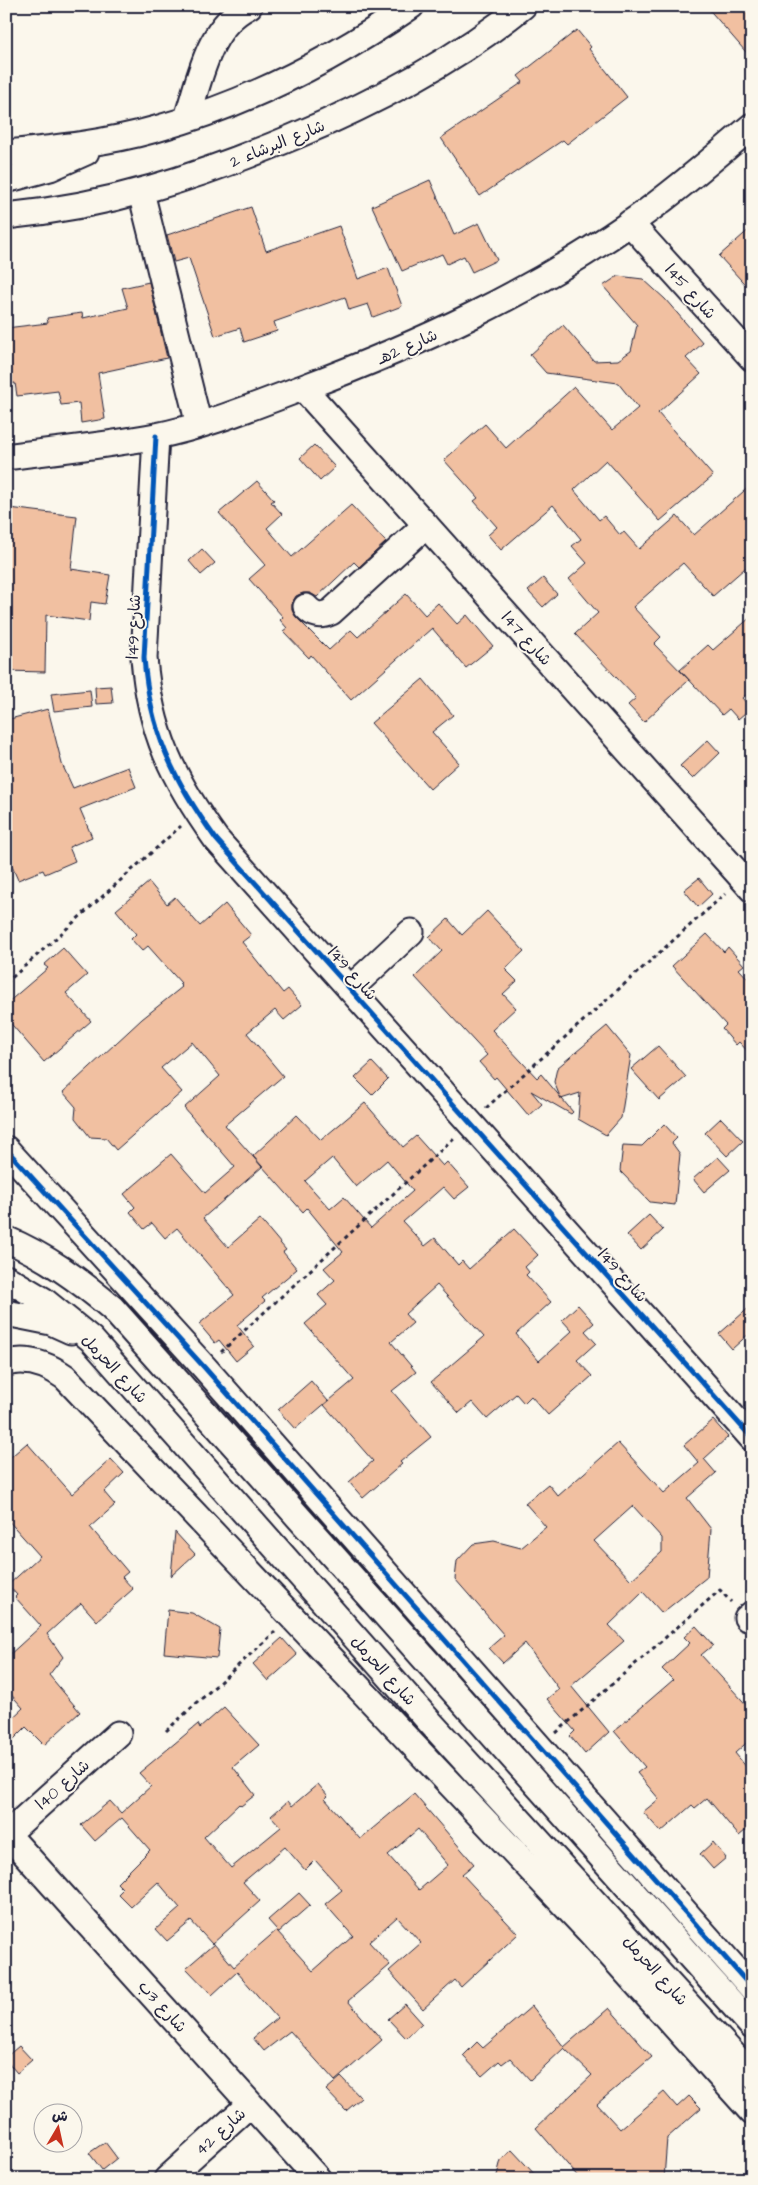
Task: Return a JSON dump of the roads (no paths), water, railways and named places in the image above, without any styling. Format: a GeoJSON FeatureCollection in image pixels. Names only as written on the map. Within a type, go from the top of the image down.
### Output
{"type":"FeatureCollection","features":[{"type":"Feature","properties":{"kind":"street"},"geometry":{"type":"LineString","coordinates":[[187,118],[215,39],[231,18],[249,6]]}},
{"type":"Feature","properties":{"kind":"street"},"geometry":{"type":"LineString","coordinates":[[6,153],[106,140],[156,129],[187,118],[255,92],[303,70],[349,45],[411,6]]}},
{"type":"Feature","properties":{"kind":"street","name":"شارع البرشاء 2"},"geometry":{"type":"LineString","coordinates":[[6,216],[86,204],[141,192],[189,178],[236,161],[344,115],[404,84],[462,50],[523,6]]}},
{"type":"Feature","properties":{"kind":"street","name":"شارع 2هـ"},"geometry":{"type":"LineString","coordinates":[[12,456],[156,436],[198,425],[251,408],[360,366],[472,317],[572,261],[630,223],[752,126]]}},
{"type":"Feature","properties":{"kind":"street"},"geometry":{"type":"LineString","coordinates":[[6,180],[50,168],[79,156],[106,140]]}},
{"type":"Feature","properties":{"kind":"street"},"geometry":{"type":"LineString","coordinates":[[141,192],[198,425]]}},
{"type":"Feature","properties":{"kind":"street","name":"شارع 45ا"},"geometry":{"type":"LineString","coordinates":[[630,223],[752,358]]}},
{"type":"Feature","properties":{"kind":"street","name":"شارع 47ا"},"geometry":{"type":"LineString","coordinates":[[302,388],[752,889]]}},
{"type":"Feature","properties":{"kind":"street","name":"شارع 49ا"},"geometry":{"type":"LineString","coordinates":[[156,436],[144,631],[146,686],[159,739],[170,764],[197,812],[216,839],[752,1438]]}},
{"type":"Feature","properties":{"kind":"street"},"geometry":{"type":"LineString","coordinates":[[306,607],[314,614],[331,612],[426,525]]}},
{"type":"Feature","properties":{"kind":"street"},"geometry":{"type":"LineString","coordinates":[[350,989],[411,932]]}},
{"type":"Feature","properties":{"kind":"street"},"geometry":{"type":"LineString","coordinates":[[6,1149],[204,1367],[752,1988]]}},
{"type":"Feature","properties":{"kind":"street"},"geometry":{"type":"LineString","coordinates":[[6,1223],[112,1308],[752,2026]]}},
{"type":"Feature","properties":{"kind":"street"},"geometry":{"type":"LineString","coordinates":[[6,1239],[54,1263]]}},
{"type":"Feature","properties":{"kind":"street","name":"شارع الحرمل"},"geometry":{"type":"LineString","coordinates":[[6,1278],[43,1300],[91,1339],[429,1721],[752,2074]]}},
{"type":"Feature","properties":{"kind":"street"},"geometry":{"type":"LineString","coordinates":[[6,1313],[50,1322],[91,1339]]}},
{"type":"Feature","properties":{"kind":"street"},"geometry":{"type":"LineString","coordinates":[[6,1362],[28,1361],[41,1363],[65,1377],[590,1932],[752,2112]]}},
{"type":"Feature","properties":{"kind":"street"},"geometry":{"type":"LineString","coordinates":[[429,1721],[436,1770]]}},
{"type":"Feature","properties":{"kind":"street","name":"شارع 40ا"},"geometry":{"type":"LineString","coordinates":[[7,1834],[118,1734]]}},
{"type":"Feature","properties":{"kind":"street","name":"شارع 3ب"},"geometry":{"type":"LineString","coordinates":[[7,1834],[318,2179]]}},
{"type":"Feature","properties":{"kind":"street","name":"شارع 42"},"geometry":{"type":"LineString","coordinates":[[167,2179],[250,2104]]}}]}
